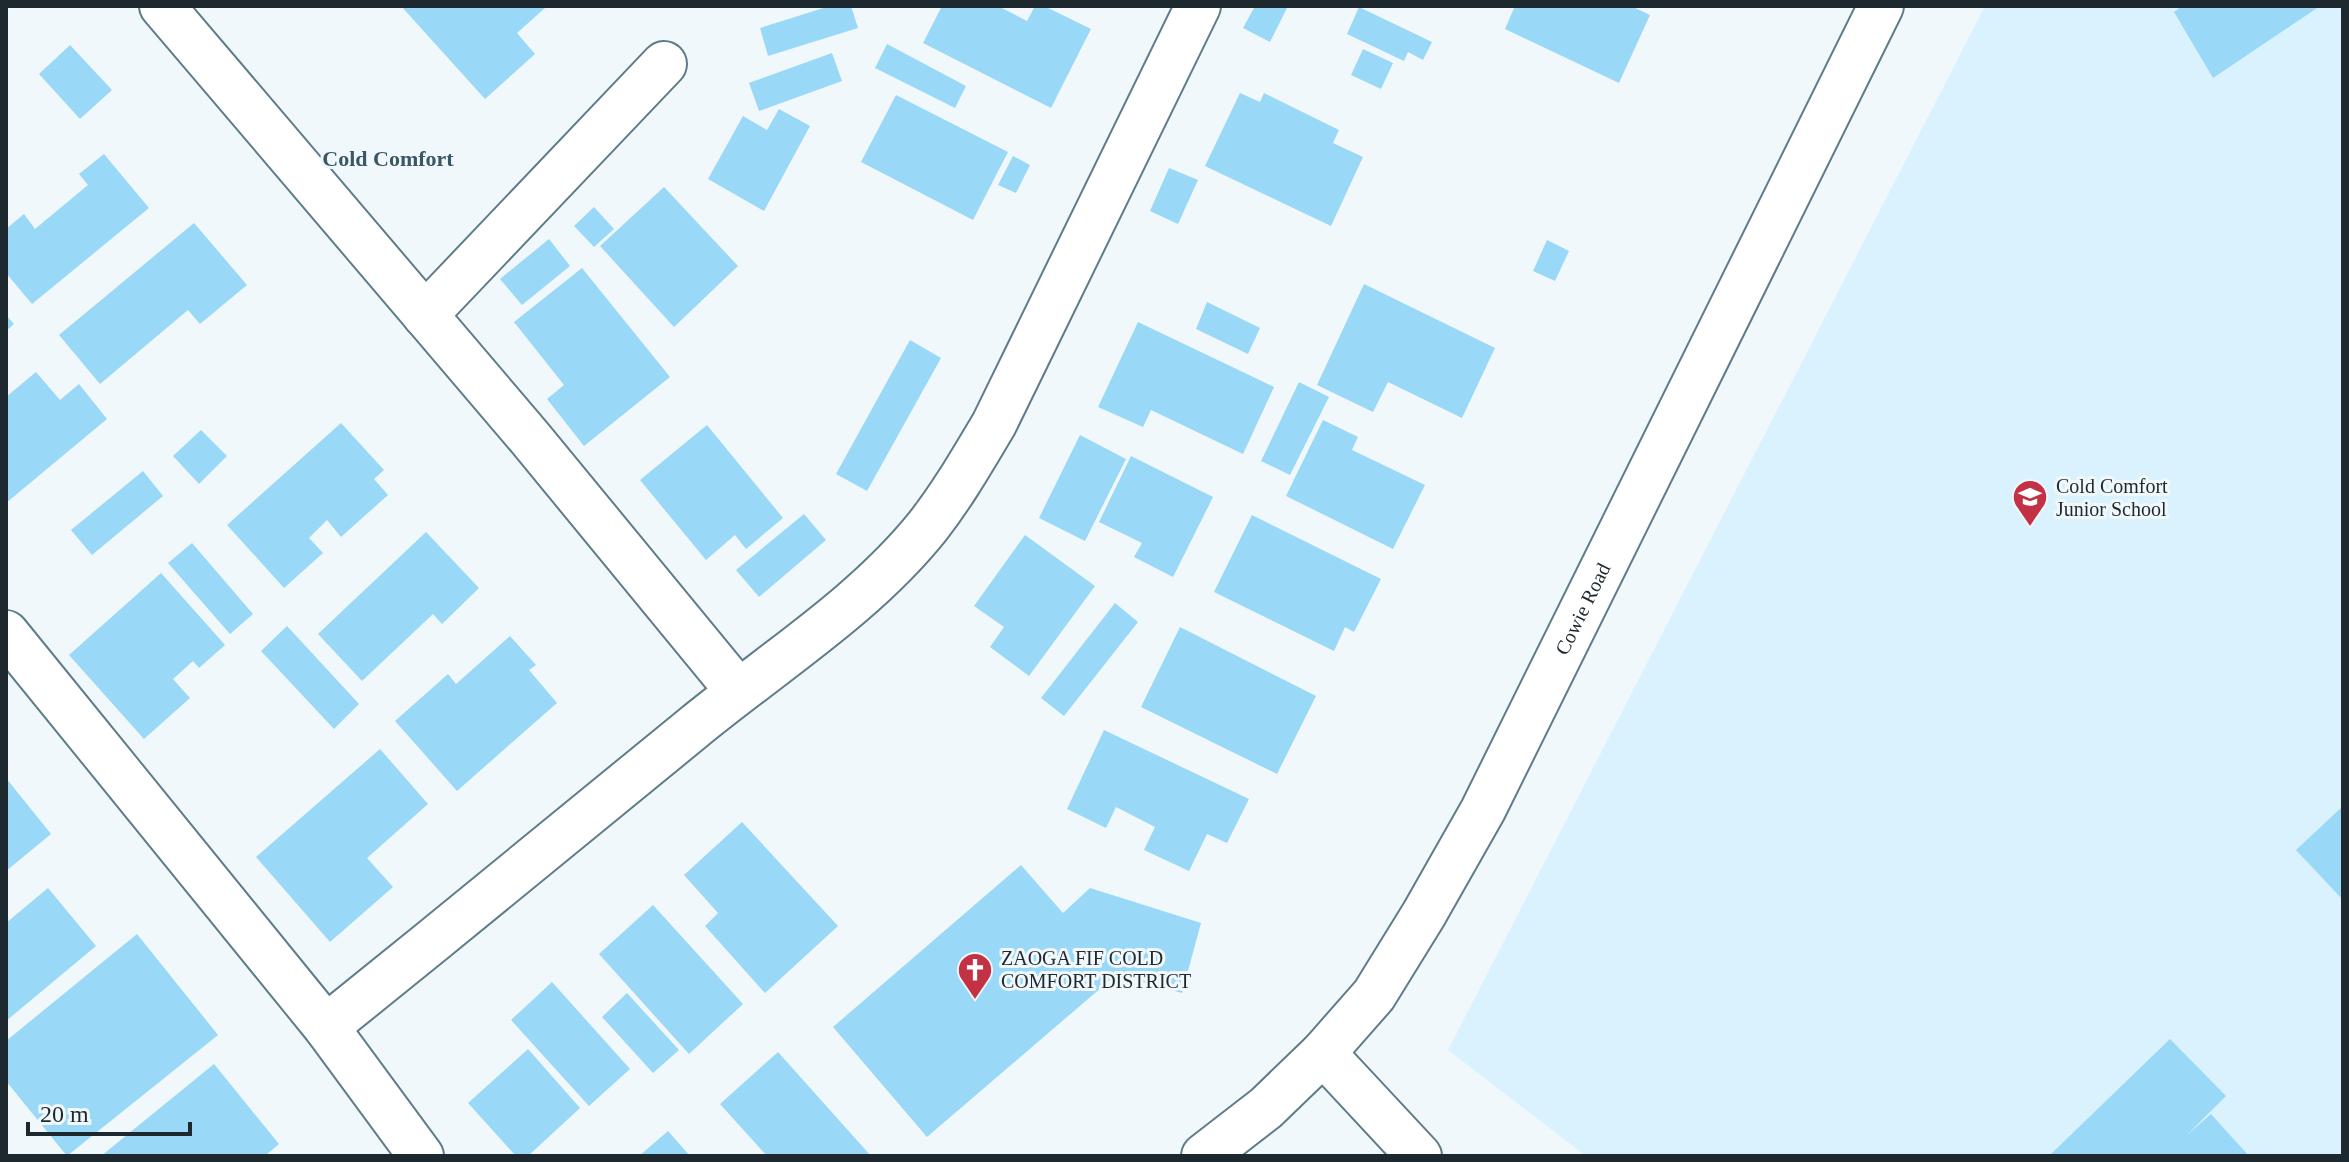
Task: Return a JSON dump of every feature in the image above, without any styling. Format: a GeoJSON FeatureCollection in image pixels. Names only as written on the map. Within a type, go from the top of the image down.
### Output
{"type":"FeatureCollection","features":[{"type":"Feature","properties":{"kind":"street"},"geometry":{"type":"LineString","coordinates":[[162,6],[425,315],[738,691]]}},
{"type":"Feature","properties":{"kind":"street"},"geometry":{"type":"LineString","coordinates":[[326,1027],[738,691],[841,611],[927,527],[962,478],[1008,396],[1198,6]]}},
{"type":"Feature","properties":{"kind":"street","name":"Cowie Road"},"geometry":{"type":"LineString","coordinates":[[1204,1156],[1266,1108],[1323,1053],[1374,995],[1424,914],[1483,810],[1881,6]]}},
{"type":"Feature","properties":{"kind":"street"},"geometry":{"type":"LineString","coordinates":[[425,315],[664,64]]}},
{"type":"Feature","properties":{"kind":"street"},"geometry":{"type":"LineString","coordinates":[[6,633],[326,1027],[421,1156]]}},
{"type":"Feature","properties":{"kind":"street"},"geometry":{"type":"LineString","coordinates":[[1323,1053],[1419,1156]]}},
{"type":"Feature","properties":{"kind":"shaded area","name":"Cold Comfort Junior School"},"geometry":{"type":"Polygon","coordinates":[[[1985,6],[2343,6],[2343,1156],[1586,1156],[1448,1050],[1985,6]]]}},
{"type":"Feature","properties":{"kind":"building"},"geometry":{"type":"Polygon","coordinates":[[[401,6],[545,8],[517,33],[535,54],[485,99],[401,6]]]}},
{"type":"Feature","properties":{"kind":"building"},"geometry":{"type":"Polygon","coordinates":[[[830,6],[851,6],[858,28],[768,56],[760,28],[830,6]]]}},
{"type":"Feature","properties":{"kind":"building"},"geometry":{"type":"Polygon","coordinates":[[[942,6],[998,6],[1027,21],[1035,6],[1044,6],[1091,29],[1051,108],[923,43],[942,6]]]}},
{"type":"Feature","properties":{"kind":"building"},"geometry":{"type":"Polygon","coordinates":[[[1255,6],[1288,6],[1270,42],[1243,28],[1255,6]]]}},
{"type":"Feature","properties":{"kind":"building"},"geometry":{"type":"Polygon","coordinates":[[[1515,6],[1631,6],[1650,15],[1619,83],[1505,29],[1515,6]]]}},
{"type":"Feature","properties":{"kind":"building"},"geometry":{"type":"Polygon","coordinates":[[[2182,6],[2320,6],[2213,78],[2174,12],[2182,6]]]}},
{"type":"Feature","properties":{"kind":"building"},"geometry":{"type":"Polygon","coordinates":[[[1359,7],[1432,42],[1423,60],[1408,52],[1404,61],[1347,34],[1359,7]]]}},
{"type":"Feature","properties":{"kind":"building"},"geometry":{"type":"Polygon","coordinates":[[[887,44],[966,86],[955,108],[875,68],[887,44]]]}},
{"type":"Feature","properties":{"kind":"building"},"geometry":{"type":"Polygon","coordinates":[[[70,45],[112,90],[80,119],[39,74],[70,45]]]}},
{"type":"Feature","properties":{"kind":"building"},"geometry":{"type":"Polygon","coordinates":[[[1363,49],[1393,63],[1381,89],[1351,75],[1363,49]]]}},
{"type":"Feature","properties":{"kind":"building"},"geometry":{"type":"Polygon","coordinates":[[[832,53],[842,81],[759,111],[749,83],[832,53]]]}},
{"type":"Feature","properties":{"kind":"building"},"geometry":{"type":"Polygon","coordinates":[[[1240,93],[1260,102],[1264,93],[1339,130],[1333,143],[1363,157],[1331,226],[1205,166],[1240,93]]]}},
{"type":"Feature","properties":{"kind":"building"},"geometry":{"type":"Polygon","coordinates":[[[896,95],[1008,152],[973,220],[861,162],[896,95]]]}},
{"type":"Feature","properties":{"kind":"building"},"geometry":{"type":"Polygon","coordinates":[[[779,109],[810,126],[764,211],[708,179],[743,116],[767,130],[779,109]]]}},
{"type":"Feature","properties":{"kind":"building"},"geometry":{"type":"Polygon","coordinates":[[[104,154],[149,208],[32,304],[6,273],[6,229],[24,214],[35,229],[88,185],[79,174],[104,154]]]}},
{"type":"Feature","properties":{"kind":"building"},"geometry":{"type":"Polygon","coordinates":[[[1013,156],[1030,165],[1016,193],[998,185],[1013,156]]]}},
{"type":"Feature","properties":{"kind":"building"},"geometry":{"type":"Polygon","coordinates":[[[1169,168],[1198,180],[1178,224],[1150,211],[1169,168]]]}},
{"type":"Feature","properties":{"kind":"building"},"geometry":{"type":"Polygon","coordinates":[[[664,187],[738,266],[674,327],[600,246],[664,187]]]}},
{"type":"Feature","properties":{"kind":"building"},"geometry":{"type":"Polygon","coordinates":[[[594,207],[614,229],[594,247],[574,226],[594,207]]]}},
{"type":"Feature","properties":{"kind":"building"},"geometry":{"type":"Polygon","coordinates":[[[194,223],[247,285],[200,324],[188,310],[100,384],[59,335],[194,223]]]}},
{"type":"Feature","properties":{"kind":"building"},"geometry":{"type":"Polygon","coordinates":[[[549,239],[570,266],[522,305],[500,279],[549,239]]]}},
{"type":"Feature","properties":{"kind":"building"},"geometry":{"type":"Polygon","coordinates":[[[1547,240],[1569,251],[1555,281],[1533,271],[1547,240]]]}},
{"type":"Feature","properties":{"kind":"building"},"geometry":{"type":"Polygon","coordinates":[[[582,268],[670,377],[584,446],[547,399],[564,385],[514,322],[582,268]]]}},
{"type":"Feature","properties":{"kind":"building"},"geometry":{"type":"Polygon","coordinates":[[[1364,284],[1495,348],[1462,418],[1388,382],[1373,412],[1317,385],[1364,284]]]}},
{"type":"Feature","properties":{"kind":"building"},"geometry":{"type":"Polygon","coordinates":[[[1207,302],[1260,328],[1248,354],[1196,329],[1207,302]]]}},
{"type":"Feature","properties":{"kind":"building"},"geometry":{"type":"Polygon","coordinates":[[[6,315],[14,324],[6,331],[6,315]]]}},
{"type":"Feature","properties":{"kind":"building"},"geometry":{"type":"Polygon","coordinates":[[[1138,322],[1274,387],[1243,454],[1151,410],[1143,427],[1098,407],[1138,322]]]}},
{"type":"Feature","properties":{"kind":"building"},"geometry":{"type":"Polygon","coordinates":[[[910,340],[941,358],[867,491],[836,474],[910,340]]]}},
{"type":"Feature","properties":{"kind":"building"},"geometry":{"type":"Polygon","coordinates":[[[36,372],[60,400],[79,384],[107,419],[6,503],[6,397],[36,372]]]}},
{"type":"Feature","properties":{"kind":"building"},"geometry":{"type":"Polygon","coordinates":[[[1299,382],[1329,397],[1290,475],[1261,461],[1299,382]]]}},
{"type":"Feature","properties":{"kind":"building"},"geometry":{"type":"Polygon","coordinates":[[[1323,420],[1358,437],[1352,450],[1425,485],[1393,549],[1286,496],[1323,420]]]}},
{"type":"Feature","properties":{"kind":"building"},"geometry":{"type":"Polygon","coordinates":[[[341,423],[384,470],[374,479],[388,495],[341,537],[327,520],[309,538],[323,553],[284,588],[227,525],[341,423]]]}},
{"type":"Feature","properties":{"kind":"building"},"geometry":{"type":"Polygon","coordinates":[[[707,425],[783,518],[746,549],[735,535],[706,560],[640,480],[707,425]]]}},
{"type":"Feature","properties":{"kind":"building"},"geometry":{"type":"Polygon","coordinates":[[[201,430],[227,456],[199,484],[173,456],[201,430]]]}},
{"type":"Feature","properties":{"kind":"building"},"geometry":{"type":"Polygon","coordinates":[[[1080,435],[1126,459],[1085,541],[1039,518],[1080,435]]]}},
{"type":"Feature","properties":{"kind":"building"},"geometry":{"type":"Polygon","coordinates":[[[1131,456],[1213,497],[1173,577],[1134,557],[1142,543],[1099,522],[1131,456]]]}},
{"type":"Feature","properties":{"kind":"building"},"geometry":{"type":"Polygon","coordinates":[[[143,471],[163,496],[92,555],[71,530],[143,471]]]}},
{"type":"Feature","properties":{"kind":"building"},"geometry":{"type":"Polygon","coordinates":[[[804,514],[826,540],[759,597],[736,570],[804,514]]]}},
{"type":"Feature","properties":{"kind":"building"},"geometry":{"type":"Polygon","coordinates":[[[1252,515],[1381,579],[1354,632],[1345,627],[1334,651],[1214,592],[1252,515]]]}},
{"type":"Feature","properties":{"kind":"building"},"geometry":{"type":"Polygon","coordinates":[[[426,532],[479,588],[442,624],[433,614],[362,681],[318,634],[426,532]]]}},
{"type":"Feature","properties":{"kind":"building"},"geometry":{"type":"Polygon","coordinates":[[[1025,535],[1095,586],[1029,676],[990,647],[1004,627],[974,606],[1025,535]]]}},
{"type":"Feature","properties":{"kind":"building"},"geometry":{"type":"Polygon","coordinates":[[[192,543],[253,614],[230,634],[168,563],[192,543]]]}},
{"type":"Feature","properties":{"kind":"building"},"geometry":{"type":"Polygon","coordinates":[[[161,573],[225,645],[199,668],[193,661],[173,679],[190,698],[144,739],[69,655],[161,573]]]}},
{"type":"Feature","properties":{"kind":"building"},"geometry":{"type":"Polygon","coordinates":[[[1115,603],[1138,622],[1064,716],[1041,698],[1115,603]]]}},
{"type":"Feature","properties":{"kind":"building"},"geometry":{"type":"Polygon","coordinates":[[[287,626],[359,704],[334,729],[261,651],[287,626]]]}},
{"type":"Feature","properties":{"kind":"building"},"geometry":{"type":"Polygon","coordinates":[[[1180,627],[1316,696],[1277,774],[1141,707],[1180,627]]]}},
{"type":"Feature","properties":{"kind":"building"},"geometry":{"type":"Polygon","coordinates":[[[510,636],[536,665],[529,670],[557,703],[457,791],[395,721],[448,674],[456,684],[510,636]]]}},
{"type":"Feature","properties":{"kind":"building"},"geometry":{"type":"Polygon","coordinates":[[[1104,730],[1249,799],[1227,843],[1207,834],[1189,871],[1144,850],[1155,827],[1116,807],[1106,828],[1067,809],[1104,730]]]}},
{"type":"Feature","properties":{"kind":"building"},"geometry":{"type":"Polygon","coordinates":[[[380,749],[428,804],[367,858],[393,887],[330,942],[256,857],[380,749]]]}},
{"type":"Feature","properties":{"kind":"building"},"geometry":{"type":"Polygon","coordinates":[[[6,778],[51,834],[6,871],[6,778]]]}},
{"type":"Feature","properties":{"kind":"building"},"geometry":{"type":"Polygon","coordinates":[[[2343,806],[2343,900],[2296,850],[2343,806]]]}},
{"type":"Feature","properties":{"kind":"building"},"geometry":{"type":"Polygon","coordinates":[[[742,822],[838,926],[765,993],[705,926],[718,913],[684,875],[742,822]]]}},
{"type":"Feature","properties":{"kind":"building","name":"ZAOGA FIF COLD COMFORT DISTRICT"},"geometry":{"type":"Polygon","coordinates":[[[1021,865],[1063,913],[1090,888],[1201,923],[1182,993],[1116,975],[927,1137],[833,1027],[1021,865]]]}},
{"type":"Feature","properties":{"kind":"building"},"geometry":{"type":"Polygon","coordinates":[[[48,888],[96,946],[6,1021],[6,923],[48,888]]]}},
{"type":"Feature","properties":{"kind":"building"},"geometry":{"type":"Polygon","coordinates":[[[653,905],[743,1004],[689,1054],[599,954],[653,905]]]}},
{"type":"Feature","properties":{"kind":"building"},"geometry":{"type":"Polygon","coordinates":[[[137,934],[218,1035],[67,1156],[6,1081],[6,1041],[137,934]]]}},
{"type":"Feature","properties":{"kind":"building"},"geometry":{"type":"Polygon","coordinates":[[[552,982],[630,1069],[589,1106],[511,1020],[552,982]]]}},
{"type":"Feature","properties":{"kind":"building"},"geometry":{"type":"Polygon","coordinates":[[[627,993],[679,1050],[653,1073],[602,1017],[627,993]]]}},
{"type":"Feature","properties":{"kind":"building"},"geometry":{"type":"Polygon","coordinates":[[[2170,1039],[2226,1096],[2186,1136],[2211,1114],[2249,1156],[2049,1156],[2170,1039]]]}},
{"type":"Feature","properties":{"kind":"building"},"geometry":{"type":"Polygon","coordinates":[[[528,1049],[580,1108],[528,1156],[516,1156],[468,1103],[528,1049]]]}},
{"type":"Feature","properties":{"kind":"building"},"geometry":{"type":"Polygon","coordinates":[[[778,1052],[871,1156],[767,1156],[720,1104],[778,1052]]]}},
{"type":"Feature","properties":{"kind":"building"},"geometry":{"type":"Polygon","coordinates":[[[214,1064],[279,1144],[265,1156],[101,1156],[214,1064]]]}},
{"type":"Feature","properties":{"kind":"building"},"geometry":{"type":"Polygon","coordinates":[[[668,1131],[690,1156],[639,1156],[668,1131]]]}},
{"type":"Feature","properties":{"kind":"place","name":"Cold Comfort Junior School"},"geometry":{"type":"Point","coordinates":[2030,528]}},
{"type":"Feature","properties":{"kind":"place","name":"ZAOGA FIF COLD COMFORT DISTRICT"},"geometry":{"type":"Point","coordinates":[975,1001]}},
{"type":"Feature","properties":{"kind":"district","name":"Cold Comfort"},"geometry":{"type":"Point","coordinates":[388,158]}}]}
